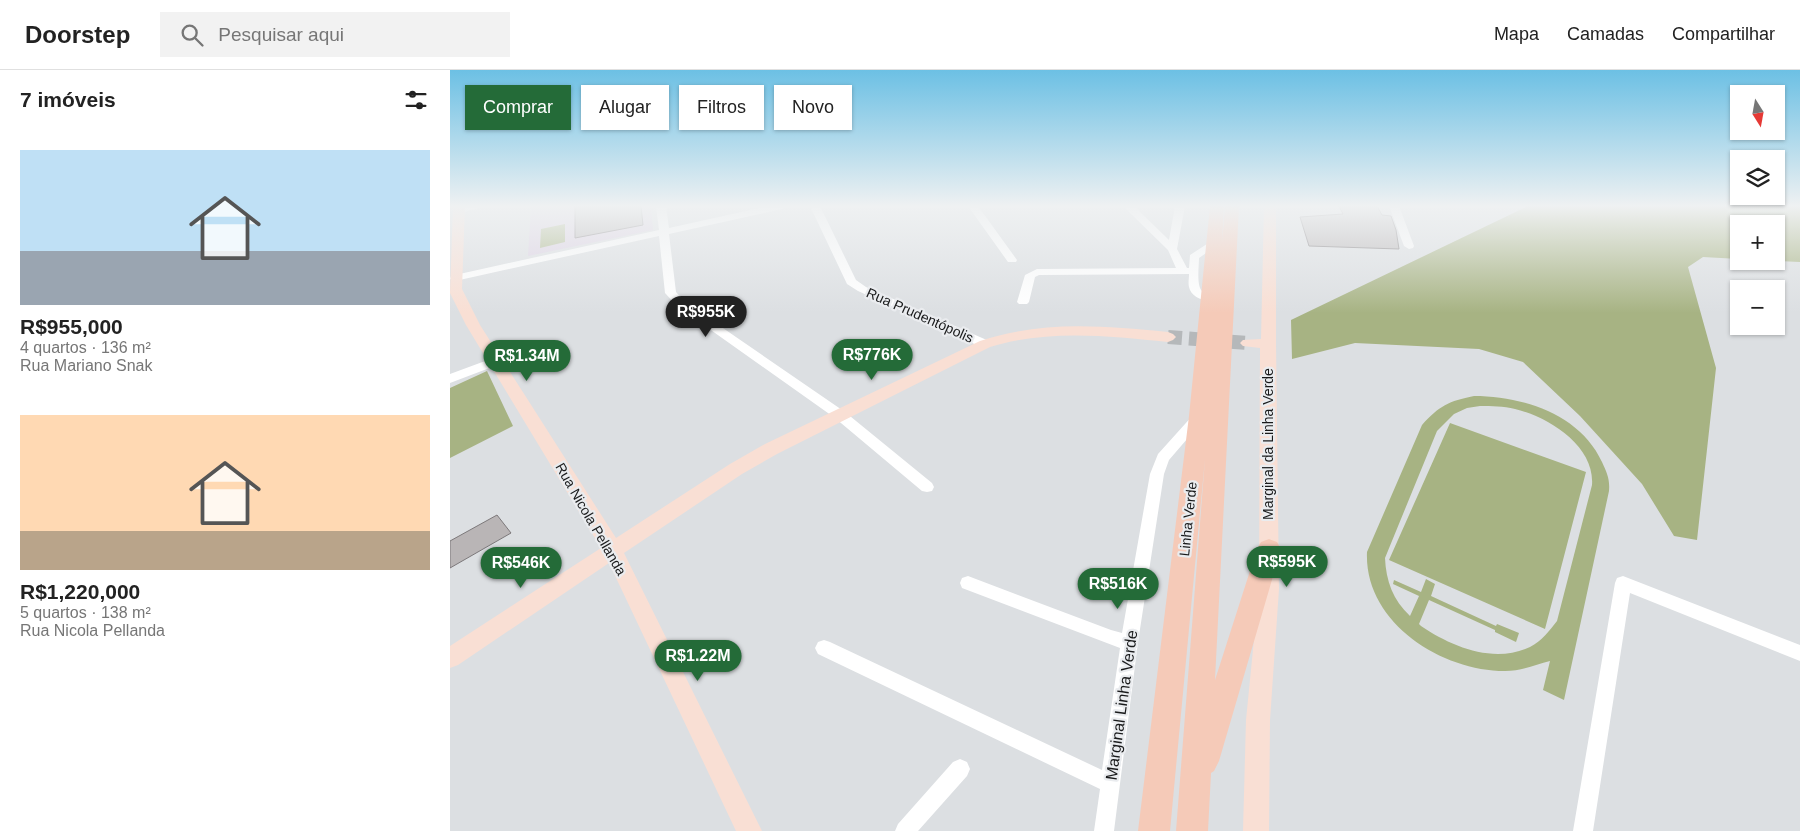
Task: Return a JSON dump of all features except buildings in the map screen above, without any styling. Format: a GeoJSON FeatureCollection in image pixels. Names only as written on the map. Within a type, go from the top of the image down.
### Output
{"type":"FeatureCollection","features":[{"type":"Feature","properties":{"kind":"highway","name":"Linha Verde"},"geometry":{"type":"LineString","coordinates":[[1192,831],[1230,242]]}},
{"type":"Feature","properties":{"kind":"highway","name":"Linha Verde"},"geometry":{"type":"LineString","coordinates":[[1153,822],[1199,416],[1214,244]]}},
{"type":"Feature","properties":{"kind":"highway"},"geometry":{"type":"LineString","coordinates":[[1193,795],[1269,548]]}},
{"type":"Feature","properties":{"kind":"main road","name":"Marginal da Linha Verde"},"geometry":{"type":"LineString","coordinates":[[1256,831],[1258,720],[1269,589],[1269,548],[1258,343],[1267,242]]}},
{"type":"Feature","properties":{"kind":"main road"},"geometry":{"type":"LineString","coordinates":[[453,247],[454,286]]}},
{"type":"Feature","properties":{"kind":"main road","name":"Rua Nicola Pellanda"},"geometry":{"type":"LineString","coordinates":[[454,286],[473,325],[613,550],[749,831]]}},
{"type":"Feature","properties":{"kind":"main road"},"geometry":{"type":"LineString","coordinates":[[450,658],[736,468],[985,344],[1003,337],[1066,329],[1168,337]]}},
{"type":"Feature","properties":{"kind":"street"},"geometry":{"type":"LineString","coordinates":[[454,286],[626,242]]}},
{"type":"Feature","properties":{"kind":"street"},"geometry":{"type":"LineString","coordinates":[[664,242],[671,293],[681,304],[840,415],[927,487]]}},
{"type":"Feature","properties":{"kind":"street","name":"Rua Prudentópolis"},"geometry":{"type":"LineString","coordinates":[[832,242],[851,282],[862,289],[985,344]]}},
{"type":"Feature","properties":{"kind":"street"},"geometry":{"type":"LineString","coordinates":[[999,242],[1012,260]]}},
{"type":"Feature","properties":{"kind":"street"},"geometry":{"type":"LineString","coordinates":[[1164,242],[1188,271],[1195,292],[1209,298]]}},
{"type":"Feature","properties":{"kind":"street"},"geometry":{"type":"LineString","coordinates":[[1172,249],[1173,242]]}},
{"type":"Feature","properties":{"kind":"street"},"geometry":{"type":"LineString","coordinates":[[1407,242],[1409,246]]}},
{"type":"Feature","properties":{"kind":"street"},"geometry":{"type":"LineString","coordinates":[[1188,271],[1194,257],[1214,244]]}},
{"type":"Feature","properties":{"kind":"street"},"geometry":{"type":"LineString","coordinates":[[1023,302],[1030,275],[1037,272],[1188,271]]}},
{"type":"Feature","properties":{"kind":"street"},"geometry":{"type":"LineString","coordinates":[[450,385],[453,384],[450,380],[496,361]]}},
{"type":"Feature","properties":{"kind":"street","name":"Marginal Linha Verde"},"geometry":{"type":"LineString","coordinates":[[1104,831],[1129,642],[1157,474],[1163,458],[1199,416]]}},
{"type":"Feature","properties":{"kind":"street"},"geometry":{"type":"LineString","coordinates":[[968,583],[1111,638],[1129,642]]}},
{"type":"Feature","properties":{"kind":"street"},"geometry":{"type":"LineString","coordinates":[[1583,831],[1623,583],[1800,653]]}},
{"type":"Feature","properties":{"kind":"street"},"geometry":{"type":"LineString","coordinates":[[824,648],[1110,784]]}},
{"type":"Feature","properties":{"kind":"street"},"geometry":{"type":"LineString","coordinates":[[905,831],[960,770]]}},
{"type":"Feature","properties":{"kind":"shaded area"},"geometry":{"type":"Polygon","coordinates":[[[529,242],[598,242],[528,256],[529,242]]]}},
{"type":"Feature","properties":{"kind":"green space"},"geometry":{"type":"Polygon","coordinates":[[[540,242],[565,242],[565,242],[540,248],[540,242]]]}},
{"type":"Feature","properties":{"kind":"green space"},"geometry":{"type":"Polygon","coordinates":[[[1454,242],[1730,242],[1730,258],[1703,257],[1688,267],[1716,368],[1697,540],[1674,536],[1642,484],[1580,416],[1523,362],[1479,349],[1355,343],[1292,359],[1291,320],[1454,242]]]}},
{"type":"Feature","properties":{"kind":"green space"},"geometry":{"type":"Polygon","coordinates":[[[1785,242],[1800,242],[1800,262],[1785,261],[1785,242]]]}},
{"type":"Feature","properties":{"kind":"green space"},"geometry":{"type":"Polygon","coordinates":[[[487,371],[513,426],[450,458],[450,388],[487,371]]]}},
{"type":"Feature","properties":{"kind":"green space"},"geometry":{"type":"Polygon","coordinates":[[[1474,396],[1492,397],[1530,404],[1548,411],[1579,431],[1592,445],[1608,476],[1609,491],[1564,700],[1543,690],[1550,661],[1522,669],[1505,671],[1481,669],[1456,662],[1432,652],[1411,638],[1392,620],[1378,600],[1369,577],[1367,552],[1422,425],[1445,405],[1474,396]],[[1480,406],[1467,408],[1454,414],[1437,431],[1385,558],[1391,590],[1410,616],[1419,596],[1393,584],[1394,580],[1421,592],[1426,579],[1435,584],[1431,596],[1496,626],[1497,624],[1519,633],[1516,642],[1495,632],[1495,630],[1429,600],[1419,624],[1421,626],[1446,641],[1474,651],[1502,654],[1516,652],[1534,645],[1545,636],[1557,621],[1592,485],[1591,471],[1586,458],[1578,446],[1555,426],[1515,409],[1480,406]]]}},
{"type":"Feature","properties":{"kind":"green space"},"geometry":{"type":"Polygon","coordinates":[[[1450,423],[1586,472],[1545,629],[1389,560],[1450,423]]]}},
{"type":"Feature","properties":{"kind":"tunnel"},"geometry":{"type":"LineString","coordinates":[[1168,337],[1248,343]]}}]}
